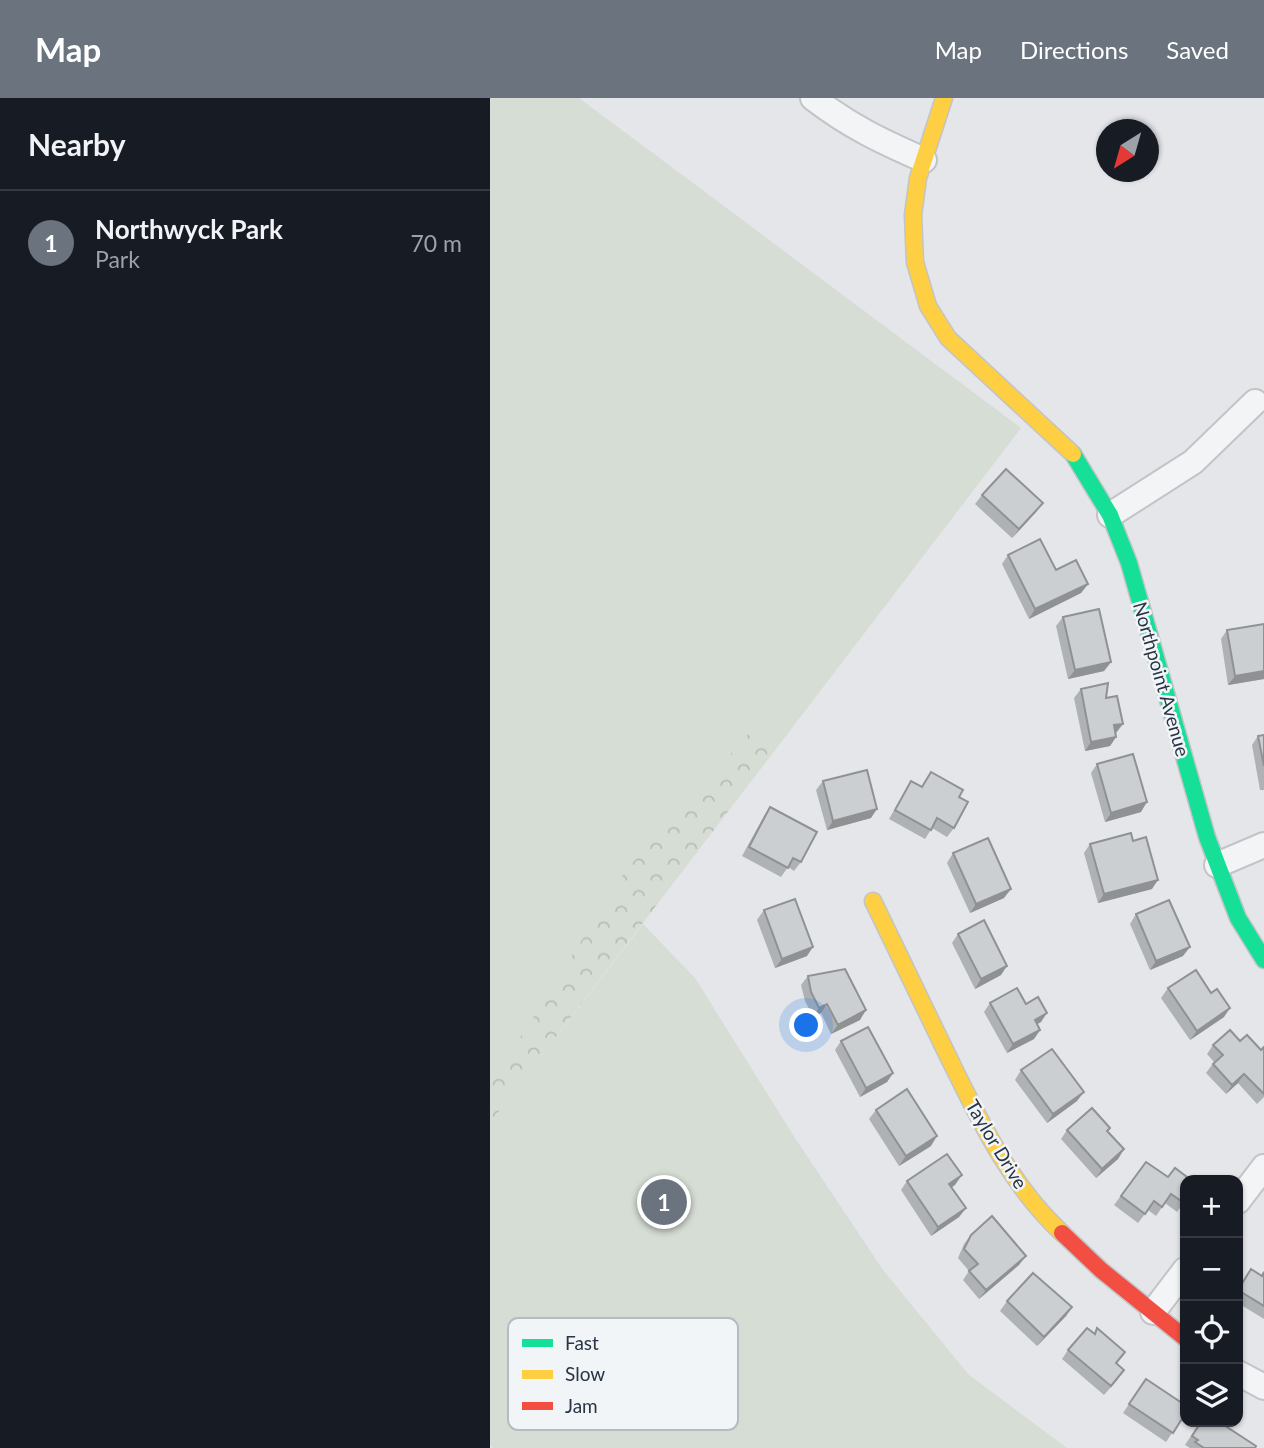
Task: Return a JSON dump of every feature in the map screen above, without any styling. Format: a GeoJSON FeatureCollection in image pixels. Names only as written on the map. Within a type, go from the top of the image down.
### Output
{"type":"FeatureCollection","features":[{"type":"Feature","properties":{"kind":"street"},"geometry":{"type":"LineString","coordinates":[[813,98],[875,140],[924,160]]}},
{"type":"Feature","properties":{"kind":"street","name":"Northpoint Avenue"},"geometry":{"type":"LineString","coordinates":[[944,98],[918,178],[913,215],[915,261],[928,306],[948,338],[1075,456],[1110,515],[1133,575],[1207,837],[1238,918],[1264,960]]}},
{"type":"Feature","properties":{"kind":"street"},"geometry":{"type":"LineString","coordinates":[[1110,515],[1193,463],[1255,402]]}},
{"type":"Feature","properties":{"kind":"street"},"geometry":{"type":"LineString","coordinates":[[1217,865],[1264,845]]}},
{"type":"Feature","properties":{"kind":"street","name":"Taylor Drive"},"geometry":{"type":"LineString","coordinates":[[873,901],[982,1125],[1012,1174],[1050,1222],[1101,1270],[1180,1334]]}},
{"type":"Feature","properties":{"kind":"street"},"geometry":{"type":"LineString","coordinates":[[1243,1194],[1264,1167]]}},
{"type":"Feature","properties":{"kind":"street"},"geometry":{"type":"LineString","coordinates":[[1153,1312],[1180,1277]]}},
{"type":"Feature","properties":{"kind":"street"},"geometry":{"type":"LineString","coordinates":[[1243,1376],[1264,1387]]}},
{"type":"Feature","properties":{"kind":"green space"},"geometry":{"type":"Polygon","coordinates":[[[490,98],[579,98],[1021,428],[779,745],[752,730],[513,1050],[490,1071],[490,98]]]}},
{"type":"Feature","properties":{"kind":"green space"},"geometry":{"type":"Polygon","coordinates":[[[753,729],[779,745],[490,1123],[490,1071],[513,1049],[626,870],[753,729]]]}},
{"type":"Feature","properties":{"kind":"green space"},"geometry":{"type":"Polygon","coordinates":[[[643,924],[695,978],[793,1135],[883,1270],[969,1375],[1067,1448],[493,1448],[490,1445],[490,1123],[643,924]]]}},
{"type":"Feature","properties":{"kind":"building"},"geometry":{"type":"Polygon","coordinates":[[[1006,469],[1043,503],[1019,529],[982,495],[1006,469]]]}},
{"type":"Feature","properties":{"kind":"building"},"geometry":{"type":"Polygon","coordinates":[[[1040,539],[1056,570],[1076,560],[1088,584],[1035,609],[1008,555],[1040,539]]]}},
{"type":"Feature","properties":{"kind":"building"},"geometry":{"type":"Polygon","coordinates":[[[1099,609],[1111,662],[1075,670],[1063,617],[1099,609]]]}},
{"type":"Feature","properties":{"kind":"building"},"geometry":{"type":"Polygon","coordinates":[[[1264,624],[1264,671],[1235,676],[1227,630],[1264,624]]]}},
{"type":"Feature","properties":{"kind":"building"},"geometry":{"type":"Polygon","coordinates":[[[1108,683],[1106,698],[1117,696],[1123,724],[1114,725],[1116,737],[1091,742],[1081,689],[1108,683]]]}},
{"type":"Feature","properties":{"kind":"building"},"geometry":{"type":"Polygon","coordinates":[[[1264,735],[1264,766],[1258,736],[1264,735]]]}},
{"type":"Feature","properties":{"kind":"building"},"geometry":{"type":"Polygon","coordinates":[[[1133,754],[1147,802],[1111,813],[1097,764],[1133,754]]]}},
{"type":"Feature","properties":{"kind":"building"},"geometry":{"type":"Polygon","coordinates":[[[867,770],[877,809],[833,821],[823,781],[867,770]]]}},
{"type":"Feature","properties":{"kind":"building"},"geometry":{"type":"Polygon","coordinates":[[[931,772],[963,790],[959,797],[968,802],[954,828],[937,818],[931,830],[895,810],[911,781],[922,787],[931,772]]]}},
{"type":"Feature","properties":{"kind":"building"},"geometry":{"type":"Polygon","coordinates":[[[770,807],[817,832],[801,862],[793,858],[788,868],[749,847],[770,807]]]}},
{"type":"Feature","properties":{"kind":"building"},"geometry":{"type":"Polygon","coordinates":[[[1131,833],[1133,841],[1146,837],[1158,880],[1104,894],[1090,844],[1131,833]]]}},
{"type":"Feature","properties":{"kind":"building"},"geometry":{"type":"Polygon","coordinates":[[[988,838],[1011,889],[976,904],[953,853],[988,838]]]}},
{"type":"Feature","properties":{"kind":"building"},"geometry":{"type":"Polygon","coordinates":[[[795,899],[813,947],[782,959],[764,910],[795,899]]]}},
{"type":"Feature","properties":{"kind":"building"},"geometry":{"type":"Polygon","coordinates":[[[1169,900],[1190,947],[1156,961],[1136,914],[1169,900]]]}},
{"type":"Feature","properties":{"kind":"building"},"geometry":{"type":"Polygon","coordinates":[[[984,920],[1007,966],[981,979],[958,934],[984,920]]]}},
{"type":"Feature","properties":{"kind":"building"},"geometry":{"type":"Polygon","coordinates":[[[845,969],[866,1010],[838,1025],[827,1004],[819,1008],[811,992],[808,976],[845,969]]]}},
{"type":"Feature","properties":{"kind":"building"},"geometry":{"type":"Polygon","coordinates":[[[1196,970],[1211,993],[1217,989],[1230,1008],[1197,1031],[1168,988],[1196,970]]]}},
{"type":"Feature","properties":{"kind":"building"},"geometry":{"type":"Polygon","coordinates":[[[1017,988],[1026,1004],[1038,997],[1047,1013],[1035,1020],[1040,1030],[1013,1044],[990,1003],[1017,988]]]}},
{"type":"Feature","properties":{"kind":"building"},"geometry":{"type":"Polygon","coordinates":[[[868,1027],[893,1073],[866,1088],[841,1041],[868,1027]]]}},
{"type":"Feature","properties":{"kind":"building"},"geometry":{"type":"Polygon","coordinates":[[[1230,1030],[1240,1041],[1247,1035],[1261,1050],[1264,1047],[1264,1094],[1244,1074],[1232,1085],[1213,1064],[1223,1055],[1213,1045],[1230,1030]]]}},
{"type":"Feature","properties":{"kind":"building"},"geometry":{"type":"Polygon","coordinates":[[[1052,1049],[1084,1092],[1053,1114],[1021,1070],[1052,1049]]]}},
{"type":"Feature","properties":{"kind":"building"},"geometry":{"type":"Polygon","coordinates":[[[907,1089],[937,1136],[906,1156],[876,1110],[907,1089]]]}},
{"type":"Feature","properties":{"kind":"building"},"geometry":{"type":"Polygon","coordinates":[[[1092,1108],[1110,1128],[1107,1131],[1124,1149],[1102,1169],[1067,1130],[1092,1108]]]}},
{"type":"Feature","properties":{"kind":"building"},"geometry":{"type":"Polygon","coordinates":[[[947,1154],[962,1175],[949,1184],[966,1208],[938,1227],[907,1181],[947,1154]]]}},
{"type":"Feature","properties":{"kind":"building"},"geometry":{"type":"Polygon","coordinates":[[[1146,1162],[1168,1177],[1175,1168],[1184,1175],[1180,1175],[1180,1200],[1171,1194],[1162,1207],[1154,1201],[1145,1214],[1121,1196],[1146,1162]]]}},
{"type":"Feature","properties":{"kind":"building"},"geometry":{"type":"Polygon","coordinates":[[[992,1216],[1026,1256],[986,1290],[969,1271],[978,1264],[964,1249],[971,1235],[992,1216]]]}},
{"type":"Feature","properties":{"kind":"building"},"geometry":{"type":"Polygon","coordinates":[[[1251,1269],[1262,1276],[1264,1272],[1264,1306],[1243,1293],[1243,1282],[1251,1269]]]}},
{"type":"Feature","properties":{"kind":"building"},"geometry":{"type":"Polygon","coordinates":[[[1033,1273],[1072,1307],[1044,1337],[1007,1301],[1033,1273]]]}},
{"type":"Feature","properties":{"kind":"building"},"geometry":{"type":"Polygon","coordinates":[[[1087,1328],[1095,1334],[1097,1328],[1125,1352],[1116,1363],[1124,1370],[1111,1386],[1068,1350],[1087,1328]]]}},
{"type":"Feature","properties":{"kind":"building"},"geometry":{"type":"Polygon","coordinates":[[[1146,1379],[1180,1402],[1180,1422],[1173,1433],[1129,1404],[1146,1379]]]}},
{"type":"Feature","properties":{"kind":"building"},"geometry":{"type":"Polygon","coordinates":[[[1198,1427],[1227,1427],[1256,1446],[1204,1448],[1195,1442],[1198,1440],[1192,1436],[1198,1427]]]}},
{"type":"Feature","properties":{"kind":"traffic: fast"},"geometry":{"type":"LineString","coordinates":[[1073,454],[1110,515],[1129,563],[1207,837],[1238,918],[1264,960]]}},
{"type":"Feature","properties":{"kind":"traffic: slow"},"geometry":{"type":"LineString","coordinates":[[944,98],[918,178],[913,215],[915,262],[928,306],[948,338],[1073,454]]}},
{"type":"Feature","properties":{"kind":"traffic: slow"},"geometry":{"type":"LineString","coordinates":[[873,901],[995,1147],[1025,1192],[1062,1233]]}},
{"type":"Feature","properties":{"kind":"traffic: jam"},"geometry":{"type":"LineString","coordinates":[[1062,1233],[1101,1270],[1180,1334]]}},
{"type":"Feature","properties":{"kind":"place","name":"Northwyck Park"},"geometry":{"type":"Point","coordinates":[664,1202]}}]}
